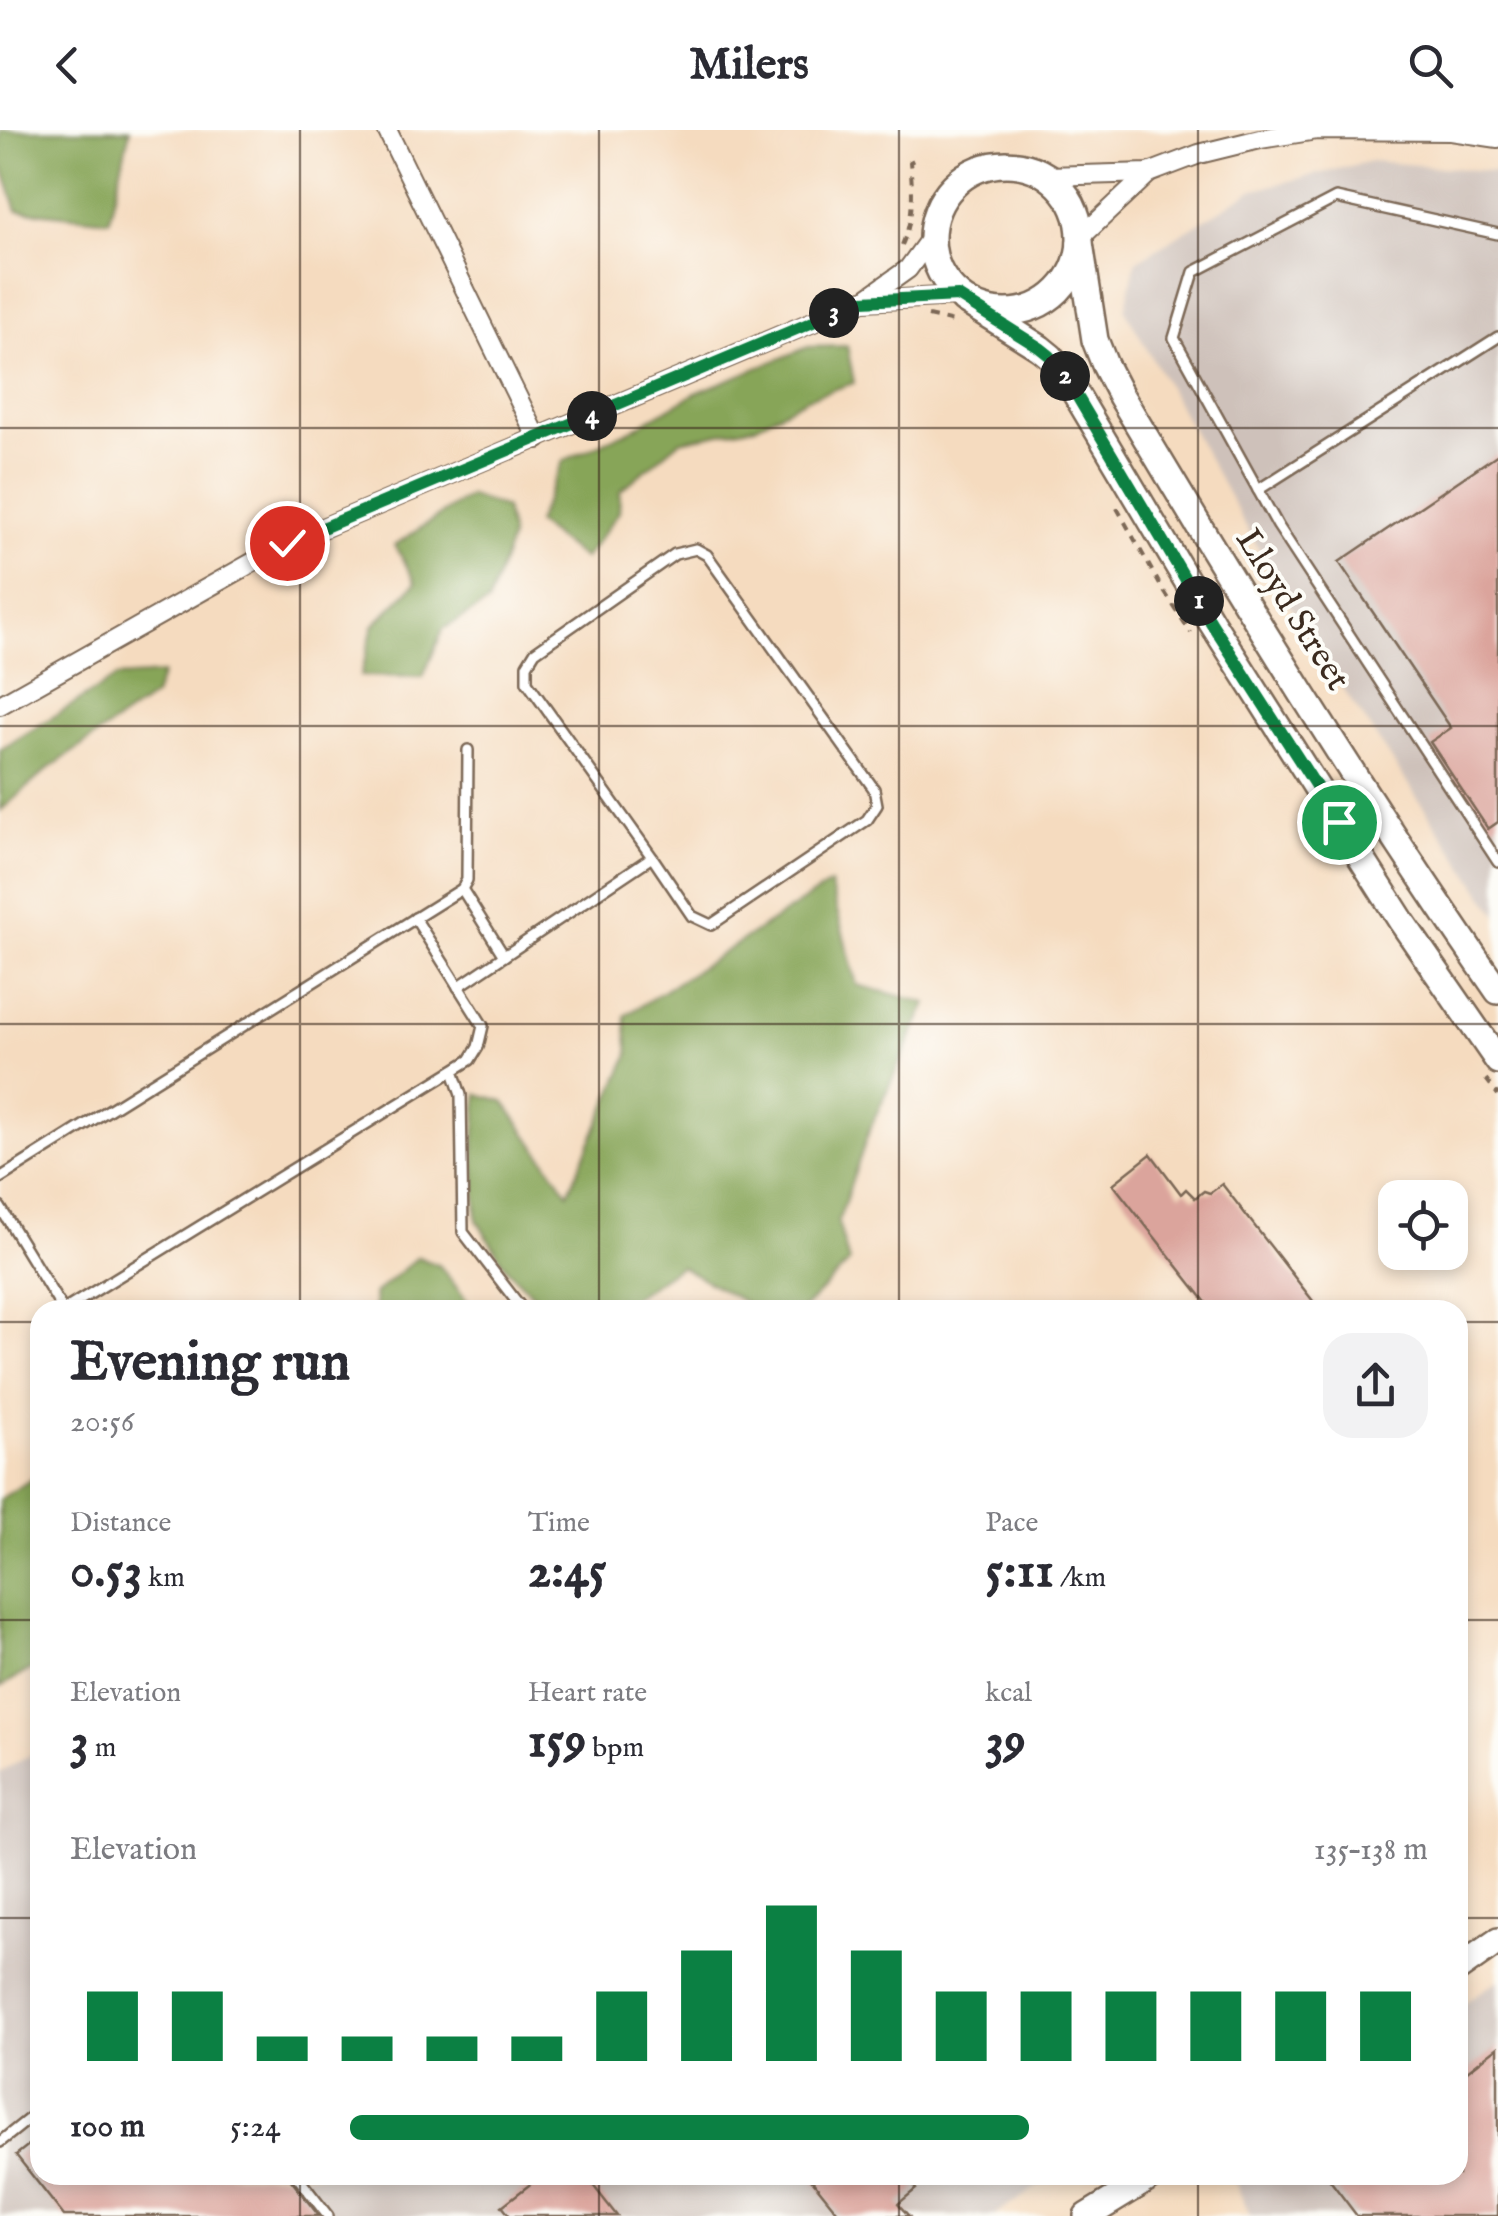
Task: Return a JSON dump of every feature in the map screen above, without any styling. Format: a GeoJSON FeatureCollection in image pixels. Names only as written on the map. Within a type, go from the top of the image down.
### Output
{"type":"FeatureCollection","features":[{"type":"Feature","properties":{"kind":"main road"},"geometry":{"type":"LineString","coordinates":[[997,164],[1017,165],[1046,176],[1061,188],[1072,203],[1080,240],[1076,264],[1048,300],[1028,310],[1006,313],[984,310],[961,298],[938,267],[932,236],[936,213],[946,195],[960,180],[997,164]]}},
{"type":"Feature","properties":{"kind":"main road","name":"Lloyd Street"},"geometry":{"type":"LineString","coordinates":[[1080,240],[1096,340],[1121,396],[1242,600],[1434,899],[1498,991]]}},
{"type":"Feature","properties":{"kind":"main road","name":"Lloyd Street"},"geometry":{"type":"LineString","coordinates":[[961,298],[1040,348],[1064,374],[1212,624],[1402,922],[1498,1061]]}},
{"type":"Feature","properties":{"kind":"main road"},"geometry":{"type":"LineString","coordinates":[[1468,1962],[1498,1941]]}},
{"type":"Feature","properties":{"kind":"main road"},"geometry":{"type":"LineString","coordinates":[[1087,2216],[1138,2185]]}},
{"type":"Feature","properties":{"kind":"street"},"geometry":{"type":"LineString","coordinates":[[387,130],[538,438]]}},
{"type":"Feature","properties":{"kind":"street"},"geometry":{"type":"LineString","coordinates":[[1046,176],[1148,173],[1200,154],[1317,130],[1451,131],[1498,138]]}},
{"type":"Feature","properties":{"kind":"street"},"geometry":{"type":"LineString","coordinates":[[1080,240],[1148,173]]}},
{"type":"Feature","properties":{"kind":"street"},"geometry":{"type":"LineString","coordinates":[[0,704],[287,543],[863,301],[908,269],[932,236]]}},
{"type":"Feature","properties":{"kind":"street"},"geometry":{"type":"LineString","coordinates":[[863,301],[961,298]]}},
{"type":"Feature","properties":{"kind":"lane"},"geometry":{"type":"LineString","coordinates":[[1498,234],[1336,198],[1194,272],[1174,338],[1278,526],[1498,862]]}},
{"type":"Feature","properties":{"kind":"lane"},"geometry":{"type":"LineString","coordinates":[[1258,490],[1498,337]]}},
{"type":"Feature","properties":{"kind":"lane"},"geometry":{"type":"LineString","coordinates":[[696,549],[707,555],[874,789],[877,805],[867,820],[711,925],[692,916],[652,857],[527,682],[527,665],[535,652],[675,554],[696,549]]}},
{"type":"Feature","properties":{"kind":"lane"},"geometry":{"type":"LineString","coordinates":[[0,1178],[462,889],[467,880],[468,750]]}},
{"type":"Feature","properties":{"kind":"lane"},"geometry":{"type":"LineString","coordinates":[[458,987],[652,857]]}},
{"type":"Feature","properties":{"kind":"lane"},"geometry":{"type":"LineString","coordinates":[[462,889],[504,956]]}},
{"type":"Feature","properties":{"kind":"lane"},"geometry":{"type":"LineString","coordinates":[[80,1300],[470,1060],[483,1026],[415,918]]}},
{"type":"Feature","properties":{"kind":"lane"},"geometry":{"type":"LineString","coordinates":[[453,1070],[461,1095],[463,1232],[514,1300]]}},
{"type":"Feature","properties":{"kind":"lane"},"geometry":{"type":"LineString","coordinates":[[0,1207],[58,1300]]}},
{"type":"Feature","properties":{"kind":"lane"},"geometry":{"type":"LineString","coordinates":[[0,2142],[30,2118]]}},
{"type":"Feature","properties":{"kind":"lane"},"geometry":{"type":"LineString","coordinates":[[304,2185],[328,2216]]}},
{"type":"Feature","properties":{"kind":"shaded area"},"geometry":{"type":"Polygon","coordinates":[[[1371,161],[1498,172],[1498,916],[1309,639],[1125,310],[1136,261],[1253,190],[1371,161]]]}},
{"type":"Feature","properties":{"kind":"shaded area"},"geometry":{"type":"Polygon","coordinates":[[[30,1755],[30,2185],[1039,2185],[994,2216],[0,2216],[0,1773],[30,1755]]]}},
{"type":"Feature","properties":{"kind":"shaded area"},"geometry":{"type":"Polygon","coordinates":[[[1498,1980],[1498,2216],[1250,2216],[1236,2185],[1468,2185],[1468,2000],[1498,1980]]]}},
{"type":"Feature","properties":{"kind":"green space"},"geometry":{"type":"Polygon","coordinates":[[[0,130],[130,130],[109,220],[17,210],[0,160],[0,130]]]}},
{"type":"Feature","properties":{"kind":"green space"},"geometry":{"type":"Polygon","coordinates":[[[847,346],[854,383],[807,398],[755,426],[680,441],[620,491],[619,512],[584,559],[536,523],[563,461],[631,430],[696,393],[808,347],[847,346]]]}},
{"type":"Feature","properties":{"kind":"green space"},"geometry":{"type":"Polygon","coordinates":[[[469,496],[505,508],[511,538],[488,603],[443,629],[423,677],[361,676],[373,626],[416,583],[395,545],[469,496]]]}},
{"type":"Feature","properties":{"kind":"green space"},"geometry":{"type":"Polygon","coordinates":[[[162,674],[154,696],[48,769],[0,811],[0,750],[117,677],[162,674]]]}},
{"type":"Feature","properties":{"kind":"green space"},"geometry":{"type":"Polygon","coordinates":[[[830,884],[857,985],[927,1003],[870,1128],[838,1222],[849,1263],[812,1300],[740,1300],[680,1266],[629,1300],[539,1300],[507,1269],[477,1220],[474,1154],[478,1094],[504,1101],[568,1193],[629,1055],[625,1016],[830,884]]]}},
{"type":"Feature","properties":{"kind":"green space"},"geometry":{"type":"Polygon","coordinates":[[[418,1257],[440,1266],[466,1300],[374,1300],[374,1294],[418,1257]]]}},
{"type":"Feature","properties":{"kind":"green space"},"geometry":{"type":"Polygon","coordinates":[[[30,1480],[30,1670],[0,1687],[0,1499],[30,1480]]]}},
{"type":"Feature","properties":{"kind":"building"},"geometry":{"type":"Polygon","coordinates":[[[1498,454],[1498,822],[1488,829],[1430,742],[1451,728],[1339,562],[1498,454]]]}},
{"type":"Feature","properties":{"kind":"building"},"geometry":{"type":"Polygon","coordinates":[[[1151,1154],[1181,1194],[1186,1189],[1195,1198],[1222,1184],[1312,1300],[1204,1300],[1113,1184],[1151,1154]]]}},
{"type":"Feature","properties":{"kind":"building"},"geometry":{"type":"Polygon","coordinates":[[[1498,2047],[1498,2216],[1357,2216],[1334,2185],[1468,2185],[1468,2070],[1498,2047]]]}},
{"type":"Feature","properties":{"kind":"building"},"geometry":{"type":"Polygon","coordinates":[[[30,2144],[30,2173],[16,2155],[30,2144]]]}},
{"type":"Feature","properties":{"kind":"building"},"geometry":{"type":"Polygon","coordinates":[[[40,2185],[295,2185],[319,2216],[64,2216],[40,2185]]]}},
{"type":"Feature","properties":{"kind":"building"},"geometry":{"type":"Polygon","coordinates":[[[529,2185],[593,2185],[617,2216],[510,2216],[502,2206],[529,2185]]]}},
{"type":"Feature","properties":{"kind":"building"},"geometry":{"type":"Polygon","coordinates":[[[816,2185],[913,2185],[916,2189],[898,2204],[909,2216],[841,2216],[816,2185]]]}},
{"type":"Feature","properties":{"kind":"route"},"geometry":{"type":"LineString","coordinates":[[287,543],[863,301],[958,296],[1040,348],[1064,374],[1212,624],[1339,822]]}}]}
